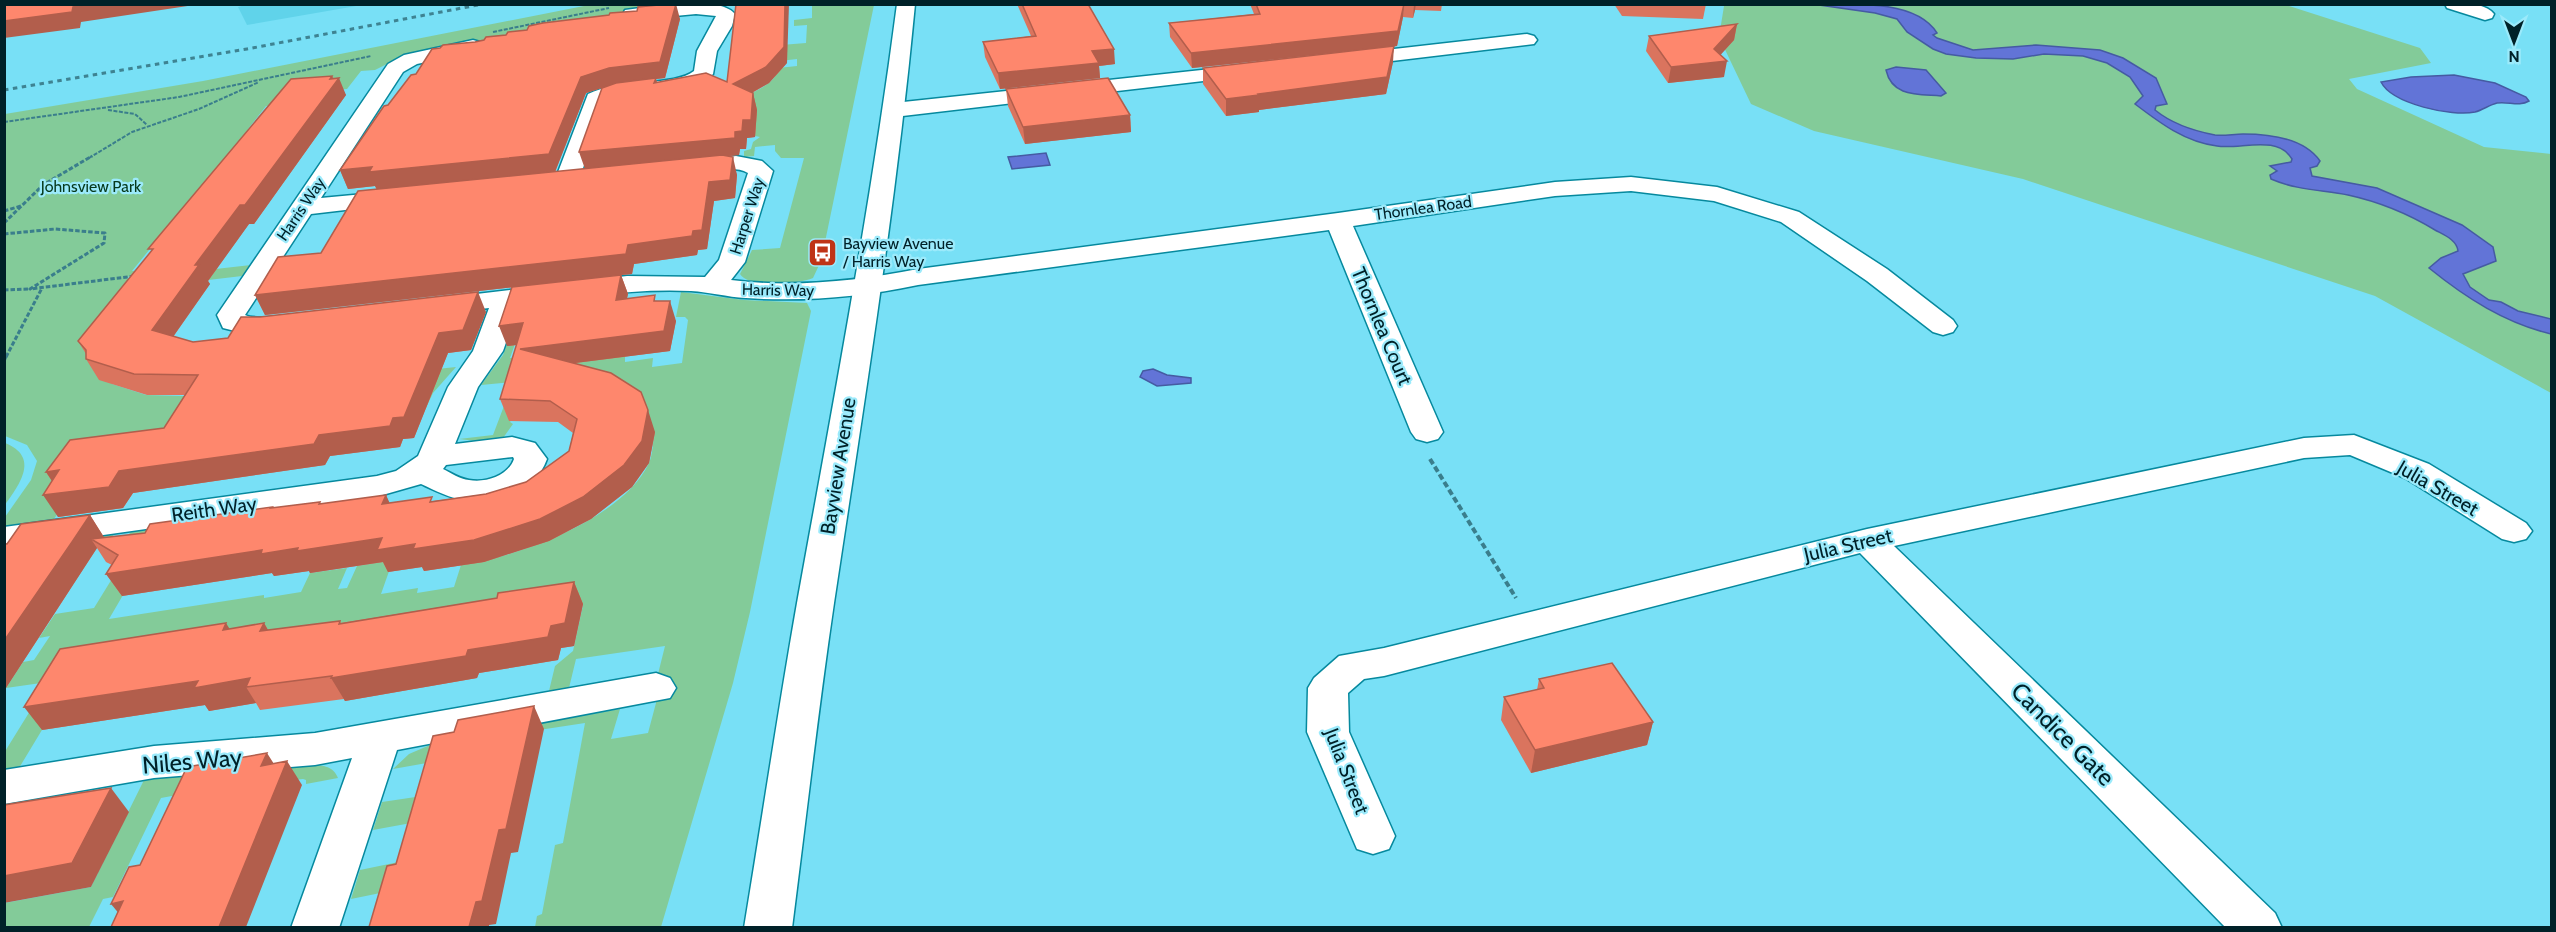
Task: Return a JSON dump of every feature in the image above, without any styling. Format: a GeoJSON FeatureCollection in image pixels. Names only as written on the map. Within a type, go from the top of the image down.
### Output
{"type":"FeatureCollection","features":[{"type":"Feature","properties":{"kind":"street","name":"Bayview Avenue"},"geometry":{"type":"LineString","coordinates":[[768,927],[815,606],[868,287],[894,110],[906,4]]}},
{"type":"Feature","properties":{"kind":"street"},"geometry":{"type":"LineString","coordinates":[[2454,4],[2485,14]]}},
{"type":"Feature","properties":{"kind":"street"},"geometry":{"type":"LineString","coordinates":[[567,180],[596,99],[616,91],[681,84],[700,77],[704,71],[707,50],[723,29],[726,14],[721,10],[705,8],[612,17]]}},
{"type":"Feature","properties":{"kind":"street"},"geometry":{"type":"LineString","coordinates":[[1325,62],[1527,40]]}},
{"type":"Feature","properties":{"kind":"street","name":"Harris Way"},"geometry":{"type":"LineString","coordinates":[[306,321],[251,326],[237,324],[230,319],[233,311],[399,64],[415,58],[486,43]]}},
{"type":"Feature","properties":{"kind":"street"},"geometry":{"type":"LineString","coordinates":[[894,110],[1265,69]]}},
{"type":"Feature","properties":{"kind":"street","name":"Harper Way"},"geometry":{"type":"LineString","coordinates":[[669,170],[740,164],[751,165],[761,171],[732,262],[712,285]]}},
{"type":"Feature","properties":{"kind":"street","name":"Thornlea Road"},"geometry":{"type":"LineString","coordinates":[[868,287],[928,275],[1338,221],[1555,189],[1631,184],[1717,194],[1790,217],[1877,275],[1943,326]]}},
{"type":"Feature","properties":{"kind":"street"},"geometry":{"type":"LineString","coordinates":[[302,207],[416,196]]}},
{"type":"Feature","properties":{"kind":"street","name":"Thornlea Court"},"geometry":{"type":"LineString","coordinates":[[1338,221],[1427,432]]}},
{"type":"Feature","properties":{"kind":"street","name":"Harris Way"},"geometry":{"type":"LineString","coordinates":[[412,309],[639,283],[796,291],[868,287]]}},
{"type":"Feature","properties":{"kind":"street","name":"Reith Way"},"geometry":{"type":"LineString","coordinates":[[4,538],[379,486],[408,478],[428,464],[463,387],[488,351],[507,297]]}},
{"type":"Feature","properties":{"kind":"street","name":"Julia Street"},"geometry":{"type":"LineString","coordinates":[[1373,836],[1328,732],[1328,688],[1353,666],[1384,662],[1867,540],[2304,448],[2354,445],[2417,471],[2514,531]]}},
{"type":"Feature","properties":{"kind":"street","name":"Candice Gate"},"geometry":{"type":"LineString","coordinates":[[1867,540],[2258,927]]}},
{"type":"Feature","properties":{"kind":"street","name":"Niles Way"},"geometry":{"type":"LineString","coordinates":[[4,787],[154,762],[292,752],[656,688]]}},
{"type":"Feature","properties":{"kind":"street"},"geometry":{"type":"LineString","coordinates":[[315,927],[380,737]]}},
{"type":"Feature","properties":{"kind":"path"},"geometry":{"type":"LineString","coordinates":[[4,123],[102,109],[259,81],[249,88],[199,109],[147,125],[44,185],[4,223]]}},
{"type":"Feature","properties":{"kind":"path"},"geometry":{"type":"LineString","coordinates":[[102,109],[133,113],[143,119],[147,125]]}},
{"type":"Feature","properties":{"kind":"path"},"geometry":{"type":"LineString","coordinates":[[4,211],[23,205]]}},
{"type":"Feature","properties":{"kind":"path"},"geometry":{"type":"LineString","coordinates":[[4,234],[62,229],[87,229],[105,233],[104,243],[30,289]]}},
{"type":"Feature","properties":{"kind":"path"},"geometry":{"type":"LineString","coordinates":[[4,290],[42,288],[143,275]]}},
{"type":"Feature","properties":{"kind":"path"},"geometry":{"type":"LineString","coordinates":[[4,360],[42,288]]}},
{"type":"Feature","properties":{"kind":"path"},"geometry":{"type":"LineString","coordinates":[[1427,432],[1428,455],[1532,624]]}},
{"type":"Feature","properties":{"kind":"shaded area"},"geometry":{"type":"Polygon","coordinates":[[[249,4],[362,5],[247,25],[238,7],[249,4]]]}},
{"type":"Feature","properties":{"kind":"green space"},"geometry":{"type":"Polygon","coordinates":[[[2283,4],[2420,48],[2431,63],[2349,79],[2357,89],[2484,147],[2551,154],[2551,393],[2375,296],[2023,179],[1814,131],[1751,104],[1719,37],[1724,6],[1727,5],[2283,4]]]}},
{"type":"Feature","properties":{"kind":"green space","name":"Johnsview Park"},"geometry":{"type":"Polygon","coordinates":[[[589,5],[715,5],[596,17],[450,47],[393,61],[375,70],[361,71],[347,89],[278,95],[276,97],[293,104],[266,106],[248,129],[274,127],[223,193],[193,196],[132,271],[159,269],[156,272],[129,276],[127,279],[251,265],[242,276],[200,281],[89,329],[78,342],[108,339],[99,371],[112,384],[146,395],[183,396],[456,367],[433,393],[426,408],[74,492],[53,520],[5,527],[5,517],[31,480],[37,461],[27,445],[5,436],[5,114],[203,81],[589,5]]]}},
{"type":"Feature","properties":{"kind":"green space"},"geometry":{"type":"Polygon","coordinates":[[[812,5],[874,5],[825,242],[817,243],[812,262],[821,261],[813,278],[774,284],[753,282],[740,274],[752,250],[780,248],[804,158],[781,158],[775,151],[775,145],[755,147],[754,156],[744,157],[744,151],[751,149],[753,142],[760,137],[755,136],[746,96],[770,82],[778,68],[797,66],[797,59],[780,61],[781,45],[806,43],[807,25],[794,26],[794,20],[812,18],[812,5]]]}},
{"type":"Feature","properties":{"kind":"green space"},"geometry":{"type":"Polygon","coordinates":[[[681,292],[744,300],[807,303],[811,311],[750,612],[733,683],[661,927],[535,927],[537,916],[542,914],[555,845],[563,843],[585,723],[539,730],[438,761],[393,769],[409,754],[437,742],[620,709],[611,739],[648,733],[656,703],[658,674],[665,646],[576,659],[569,688],[549,691],[555,666],[573,651],[583,605],[77,672],[19,768],[5,771],[4,753],[48,682],[6,688],[23,662],[34,660],[50,636],[39,638],[55,614],[94,608],[134,543],[5,549],[114,534],[110,541],[126,539],[131,531],[178,524],[147,554],[109,619],[264,595],[264,598],[301,592],[310,573],[347,568],[338,589],[347,588],[357,566],[393,560],[381,594],[418,588],[417,593],[454,587],[461,565],[510,554],[566,532],[593,518],[617,501],[636,483],[651,456],[654,431],[514,416],[510,422],[513,424],[503,438],[476,441],[459,439],[493,435],[513,382],[481,385],[503,355],[518,313],[516,341],[510,358],[599,347],[625,356],[625,362],[653,358],[652,367],[682,363],[688,320],[685,317],[676,317],[681,292]]]}},
{"type":"Feature","properties":{"kind":"green space"},"geometry":{"type":"Polygon","coordinates":[[[5,443],[16,449],[22,456],[24,471],[5,505],[5,443]]]}},
{"type":"Feature","properties":{"kind":"green space"},"geometry":{"type":"Polygon","coordinates":[[[308,765],[330,768],[338,778],[306,784],[306,780],[303,779],[204,790],[161,798],[113,897],[103,899],[89,927],[5,928],[5,903],[91,887],[145,778],[270,771],[308,765]]]}},
{"type":"Feature","properties":{"kind":"green space"},"geometry":{"type":"Polygon","coordinates":[[[429,795],[422,821],[373,830],[382,802],[429,795]]]}},
{"type":"Feature","properties":{"kind":"green space"},"geometry":{"type":"Polygon","coordinates":[[[413,859],[395,890],[351,899],[360,870],[413,859]]]}},
{"type":"Feature","properties":{"kind":"water"},"geometry":{"type":"Polygon","coordinates":[[[1850,4],[1900,9],[1927,22],[1937,33],[1933,35],[1937,38],[1973,50],[2036,45],[2100,50],[2123,58],[2156,78],[2167,104],[2156,106],[2155,110],[2175,123],[2215,135],[2264,135],[2295,142],[2313,153],[2320,161],[2317,166],[2310,168],[2312,176],[2377,188],[2462,225],[2493,247],[2496,261],[2463,274],[2470,287],[2489,300],[2501,302],[2518,311],[2551,319],[2551,334],[2518,323],[2487,308],[2429,268],[2441,258],[2458,251],[2453,241],[2446,236],[2404,213],[2371,201],[2348,195],[2299,188],[2271,179],[2270,175],[2277,171],[2270,166],[2291,162],[2292,159],[2285,151],[2277,147],[2268,145],[2217,146],[2184,136],[2163,125],[2135,104],[2143,96],[2130,77],[2107,63],[2083,56],[2044,54],[2013,59],[1946,54],[1933,49],[1907,32],[1897,19],[1875,13],[1819,5],[1850,4]]]}},
{"type":"Feature","properties":{"kind":"water"},"geometry":{"type":"Polygon","coordinates":[[[1896,67],[1926,70],[1946,93],[1941,96],[1924,95],[1900,90],[1889,79],[1886,70],[1896,67]]]}},
{"type":"Feature","properties":{"kind":"water"},"geometry":{"type":"Polygon","coordinates":[[[2454,75],[2495,83],[2526,97],[2529,101],[2521,104],[2497,103],[2475,112],[2452,113],[2424,107],[2397,97],[2381,82],[2411,77],[2454,75]]]}},
{"type":"Feature","properties":{"kind":"water"},"geometry":{"type":"Polygon","coordinates":[[[1046,153],[1050,165],[1012,169],[1008,157],[1046,153]]]}},
{"type":"Feature","properties":{"kind":"water"},"geometry":{"type":"Polygon","coordinates":[[[1153,369],[1167,375],[1191,378],[1191,383],[1157,386],[1140,377],[1143,371],[1153,369]]]}},
{"type":"Feature","properties":{"kind":"building"},"geometry":{"type":"Polygon","coordinates":[[[4,4],[91,4],[73,7],[72,12],[4,21],[4,4]]]}},
{"type":"Feature","properties":{"kind":"building"},"geometry":{"type":"Polygon","coordinates":[[[676,4],[660,62],[609,68],[581,77],[549,154],[369,172],[372,167],[340,170],[384,106],[388,105],[411,75],[416,74],[432,49],[443,45],[475,42],[484,40],[486,37],[506,35],[508,32],[527,30],[529,26],[543,23],[637,11],[638,7],[676,4]]]}},
{"type":"Feature","properties":{"kind":"building"},"geometry":{"type":"Polygon","coordinates":[[[736,4],[785,4],[784,47],[766,67],[733,84],[753,93],[751,120],[743,120],[742,131],[735,132],[735,138],[579,152],[602,88],[616,83],[656,78],[654,83],[706,73],[727,82],[736,4]]]}},
{"type":"Feature","properties":{"kind":"building"},"geometry":{"type":"Polygon","coordinates":[[[1022,4],[1088,4],[1114,49],[1092,51],[1099,63],[998,73],[983,42],[1036,36],[1022,4]]]}},
{"type":"Feature","properties":{"kind":"building"},"geometry":{"type":"Polygon","coordinates":[[[1256,4],[1404,4],[1398,31],[1191,53],[1169,23],[1260,14],[1256,4]]]}},
{"type":"Feature","properties":{"kind":"building"},"geometry":{"type":"Polygon","coordinates":[[[1737,24],[1714,49],[1727,61],[1671,67],[1649,36],[1737,24]]]}},
{"type":"Feature","properties":{"kind":"building"},"geometry":{"type":"Polygon","coordinates":[[[1394,46],[1387,77],[1226,99],[1203,68],[1394,46]]]}},
{"type":"Feature","properties":{"kind":"building"},"geometry":{"type":"Polygon","coordinates":[[[332,76],[330,79],[339,78],[245,205],[240,205],[195,265],[199,265],[152,330],[193,342],[228,338],[241,317],[260,317],[478,292],[463,330],[439,333],[404,417],[393,418],[390,426],[319,435],[314,444],[119,471],[109,487],[43,495],[59,470],[46,472],[70,440],[164,428],[198,375],[134,374],[86,359],[86,350],[78,341],[153,249],[148,249],[291,79],[332,76]]]}},
{"type":"Feature","properties":{"kind":"building"},"geometry":{"type":"Polygon","coordinates":[[[1108,78],[1130,115],[1023,127],[1006,89],[1108,78]]]}},
{"type":"Feature","properties":{"kind":"building"},"geometry":{"type":"Polygon","coordinates":[[[722,155],[733,157],[730,180],[709,182],[702,230],[693,231],[692,236],[628,245],[626,254],[255,295],[278,257],[321,253],[358,191],[722,155]]]}},
{"type":"Feature","properties":{"kind":"building"},"geometry":{"type":"Polygon","coordinates":[[[621,275],[616,300],[655,295],[654,301],[670,301],[664,331],[520,349],[611,373],[641,392],[648,410],[642,441],[624,465],[583,497],[540,519],[474,540],[413,549],[415,544],[377,550],[382,538],[297,551],[298,548],[261,554],[262,550],[106,574],[118,555],[91,539],[145,533],[150,524],[272,507],[320,502],[319,504],[386,495],[382,504],[432,497],[430,502],[486,494],[526,482],[569,451],[577,419],[550,401],[500,399],[523,323],[499,326],[512,287],[621,275]]]}},
{"type":"Feature","properties":{"kind":"building"},"geometry":{"type":"Polygon","coordinates":[[[90,515],[4,641],[4,544],[7,544],[21,524],[90,515]]]}},
{"type":"Feature","properties":{"kind":"building"},"geometry":{"type":"Polygon","coordinates":[[[574,582],[565,623],[551,626],[548,637],[468,650],[466,656],[331,678],[332,676],[246,687],[250,678],[194,688],[198,681],[24,707],[60,649],[226,623],[223,630],[264,623],[260,631],[340,621],[339,624],[497,598],[498,593],[574,582]]]}},
{"type":"Feature","properties":{"kind":"building"},"geometry":{"type":"Polygon","coordinates":[[[1612,663],[1653,722],[1535,750],[1504,697],[1544,688],[1539,679],[1612,663]]]}},
{"type":"Feature","properties":{"kind":"building"},"geometry":{"type":"Polygon","coordinates":[[[534,706],[506,829],[499,830],[482,901],[476,902],[469,927],[369,927],[387,866],[396,864],[433,736],[454,732],[458,720],[534,706]]]}},
{"type":"Feature","properties":{"kind":"building"},"geometry":{"type":"Polygon","coordinates":[[[267,753],[261,766],[287,761],[219,927],[111,927],[123,901],[111,904],[129,867],[140,865],[187,767],[267,753]]]}},
{"type":"Feature","properties":{"kind":"building"},"geometry":{"type":"Polygon","coordinates":[[[111,788],[72,863],[4,876],[4,805],[111,788]]]}},
{"type":"Feature","properties":{"kind":"railway"},"geometry":{"type":"LineString","coordinates":[[4,90],[247,49],[483,4]]}},
{"type":"Feature","properties":{"kind":"place","name":"Bayview Avenue / Harris Way"},"geometry":{"type":"Point","coordinates":[822,252]}}]}
